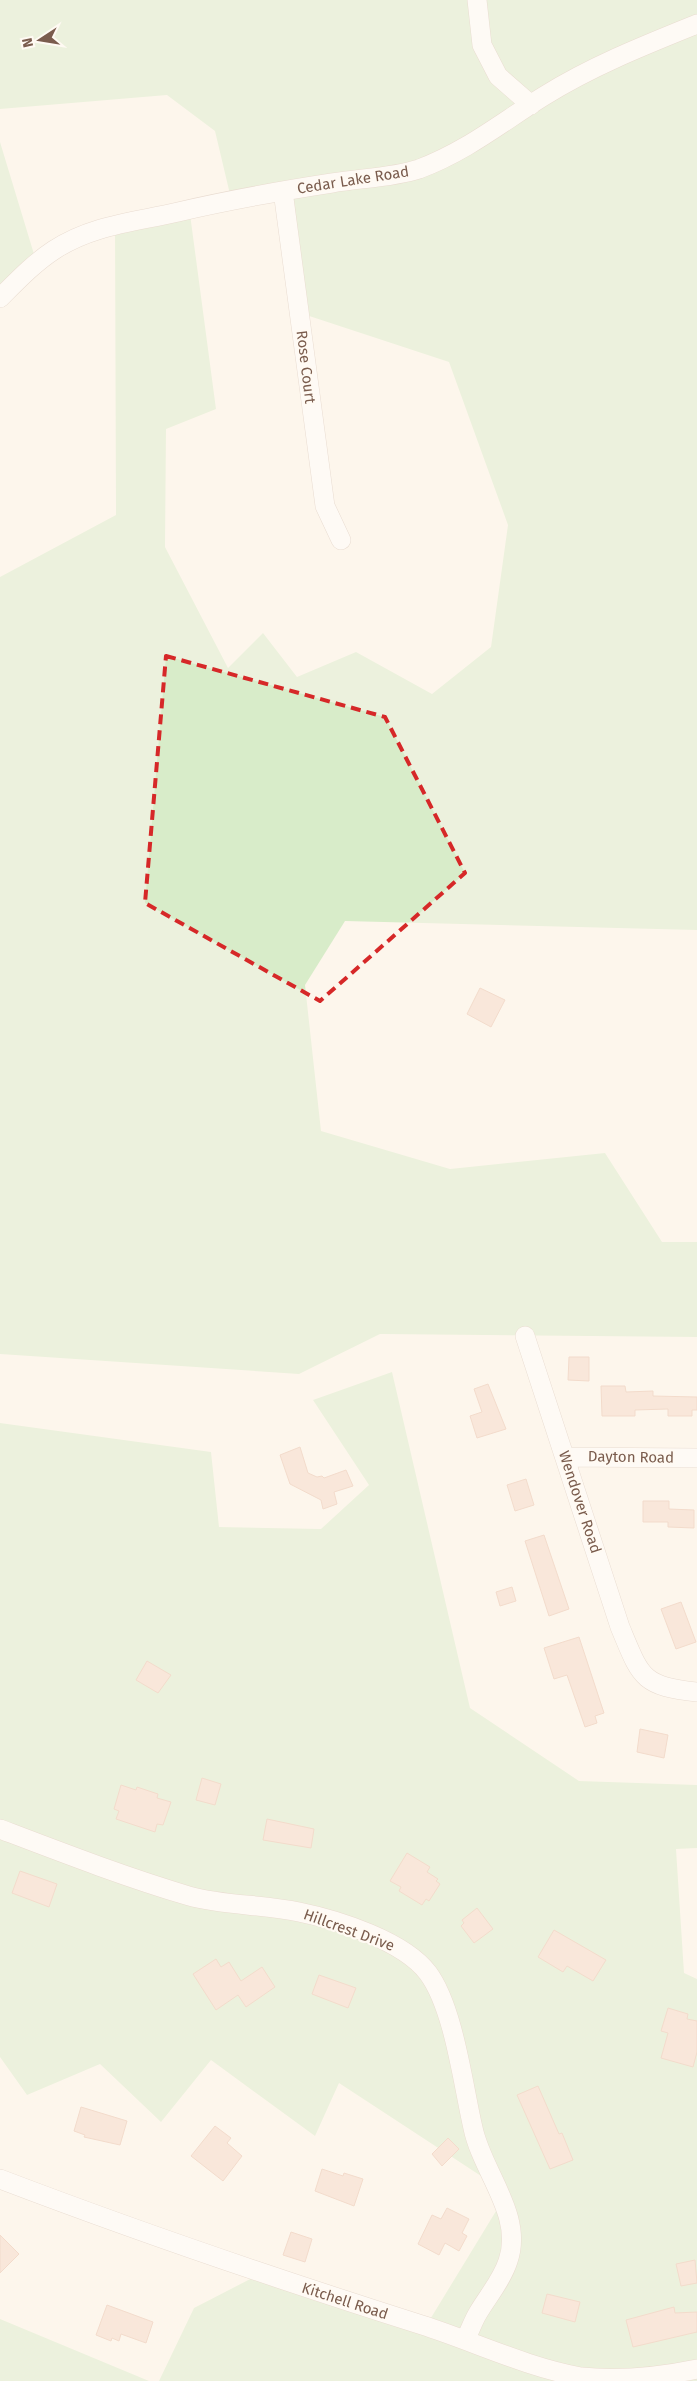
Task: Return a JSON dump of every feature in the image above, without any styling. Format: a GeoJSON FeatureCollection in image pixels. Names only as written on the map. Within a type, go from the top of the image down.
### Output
{"type":"FeatureCollection","features":[{"type":"Feature","properties":{"kind":"street"},"geometry":{"type":"LineString","coordinates":[[477,0],[482,45],[498,76],[531,105]]}},
{"type":"Feature","properties":{"kind":"street","name":"Cedar Lake Road"},"geometry":{"type":"LineString","coordinates":[[0,298],[29,269],[55,249],[83,234],[114,224],[283,190],[385,177],[416,170],[446,158],[475,143],[531,105],[587,72],[697,24]]}},
{"type":"Feature","properties":{"kind":"street","name":"Rose Court"},"geometry":{"type":"LineString","coordinates":[[283,190],[325,506],[342,540]]}},
{"type":"Feature","properties":{"kind":"street","name":"Wendover Road"},"geometry":{"type":"LineString","coordinates":[[525,1336],[620,1627],[636,1667],[649,1681],[667,1689],[697,1692]]}},
{"type":"Feature","properties":{"kind":"street","name":"Dayton Road"},"geometry":{"type":"LineString","coordinates":[[566,1457],[697,1458]]}},
{"type":"Feature","properties":{"kind":"street","name":"Hillcrest Drive"},"geometry":{"type":"LineString","coordinates":[[0,1829],[102,1867],[192,1896],[300,1912],[349,1927],[391,1943],[411,1956],[428,1973],[440,1993],[448,2016],[474,2136],[508,2215],[512,2231],[512,2247],[508,2263],[478,2313],[465,2340]]}},
{"type":"Feature","properties":{"kind":"street","name":"Kitchell Road"},"geometry":{"type":"LineString","coordinates":[[0,2179],[240,2266],[465,2340],[531,2364],[581,2377],[608,2380],[637,2380],[697,2369]]}},
{"type":"Feature","properties":{"kind":"highlighted area"},"geometry":{"type":"Polygon","coordinates":[[[166,656],[385,717],[465,873],[320,1001],[145,903],[166,656]]]}},
{"type":"Feature","properties":{"kind":"green space"},"geometry":{"type":"Polygon","coordinates":[[[0,0],[697,0],[697,930],[345,921],[305,985],[321,1131],[450,1169],[605,1153],[662,1242],[697,1242],[697,1337],[380,1334],[299,1374],[0,1354],[0,577],[116,515],[115,228],[190,214],[216,409],[166,429],[165,547],[228,668],[263,633],[297,677],[356,652],[432,694],[491,647],[508,525],[449,362],[294,311],[278,199],[233,207],[215,131],[167,95],[0,109],[0,0]]]}},
{"type":"Feature","properties":{"kind":"green space"},"geometry":{"type":"Polygon","coordinates":[[[0,142],[37,264],[0,295],[0,142]]]}},
{"type":"Feature","properties":{"kind":"green space"},"geometry":{"type":"Polygon","coordinates":[[[392,1372],[470,1708],[579,1781],[697,1785],[697,1848],[676,1849],[684,1973],[697,1979],[697,2381],[159,2381],[194,2308],[260,2274],[426,2326],[507,2193],[339,2083],[315,2136],[211,2060],[161,2122],[100,2064],[27,2095],[0,2057],[0,1423],[211,1452],[219,1527],[321,1529],[369,1485],[313,1400],[392,1372]]]}},
{"type":"Feature","properties":{"kind":"green space"},"geometry":{"type":"Polygon","coordinates":[[[0,2319],[149,2381],[0,2381],[0,2319]]]}},
{"type":"Feature","properties":{"kind":"building"},"geometry":{"type":"Polygon","coordinates":[[[480,988],[505,1000],[491,1027],[467,1014],[480,988]]]}},
{"type":"Feature","properties":{"kind":"building"},"geometry":{"type":"Polygon","coordinates":[[[569,1357],[589,1357],[589,1381],[568,1380],[569,1357]]]}},
{"type":"Feature","properties":{"kind":"building"},"geometry":{"type":"Polygon","coordinates":[[[488,1384],[506,1429],[477,1438],[470,1416],[482,1412],[474,1389],[488,1384]]]}},
{"type":"Feature","properties":{"kind":"building"},"geometry":{"type":"Polygon","coordinates":[[[601,1386],[625,1386],[626,1392],[653,1391],[653,1396],[697,1397],[697,1410],[692,1410],[692,1416],[668,1416],[668,1409],[635,1410],[635,1416],[602,1416],[601,1386]]]}},
{"type":"Feature","properties":{"kind":"building"},"geometry":{"type":"Polygon","coordinates":[[[300,1447],[308,1473],[324,1478],[346,1470],[353,1486],[334,1492],[337,1504],[323,1509],[321,1500],[290,1484],[280,1455],[300,1447]]]}},
{"type":"Feature","properties":{"kind":"building"},"geometry":{"type":"Polygon","coordinates":[[[526,1479],[534,1505],[515,1511],[507,1485],[526,1479]]]}},
{"type":"Feature","properties":{"kind":"building"},"geometry":{"type":"Polygon","coordinates":[[[643,1501],[669,1501],[669,1509],[694,1510],[694,1528],[668,1527],[668,1522],[643,1522],[643,1501]]]}},
{"type":"Feature","properties":{"kind":"building"},"geometry":{"type":"Polygon","coordinates":[[[544,1535],[569,1609],[549,1616],[525,1541],[544,1535]]]}},
{"type":"Feature","properties":{"kind":"building"},"geometry":{"type":"Polygon","coordinates":[[[512,1587],[516,1601],[500,1606],[496,1592],[512,1587]]]}},
{"type":"Feature","properties":{"kind":"building"},"geometry":{"type":"Polygon","coordinates":[[[681,1602],[696,1642],[676,1649],[661,1609],[681,1602]]]}},
{"type":"Feature","properties":{"kind":"building"},"geometry":{"type":"Polygon","coordinates":[[[579,1637],[604,1713],[595,1716],[597,1723],[585,1727],[567,1675],[554,1679],[544,1648],[579,1637]]]}},
{"type":"Feature","properties":{"kind":"building"},"geometry":{"type":"Polygon","coordinates":[[[147,1661],[171,1675],[158,1693],[136,1680],[147,1661]]]}},
{"type":"Feature","properties":{"kind":"building"},"geometry":{"type":"Polygon","coordinates":[[[640,1729],[668,1735],[664,1758],[637,1752],[640,1729]]]}},
{"type":"Feature","properties":{"kind":"building"},"geometry":{"type":"Polygon","coordinates":[[[202,1778],[221,1784],[215,1805],[196,1800],[202,1778]]]}},
{"type":"Feature","properties":{"kind":"building"},"geometry":{"type":"Polygon","coordinates":[[[121,1785],[136,1790],[137,1787],[158,1794],[157,1798],[171,1802],[163,1825],[157,1824],[155,1832],[116,1819],[119,1811],[114,1809],[121,1785]]]}},
{"type":"Feature","properties":{"kind":"building"},"geometry":{"type":"Polygon","coordinates":[[[267,1819],[314,1829],[311,1848],[263,1840],[267,1819]]]}},
{"type":"Feature","properties":{"kind":"building"},"geometry":{"type":"Polygon","coordinates":[[[407,1853],[430,1867],[427,1872],[438,1879],[436,1881],[440,1884],[429,1901],[426,1899],[422,1905],[399,1891],[401,1887],[390,1881],[407,1853]]]}},
{"type":"Feature","properties":{"kind":"building"},"geometry":{"type":"Polygon","coordinates":[[[20,1871],[57,1884],[49,1907],[12,1893],[20,1871]]]}},
{"type":"Feature","properties":{"kind":"building"},"geometry":{"type":"Polygon","coordinates":[[[477,1908],[493,1929],[474,1943],[461,1926],[464,1923],[462,1920],[477,1908]]]}},
{"type":"Feature","properties":{"kind":"building"},"geometry":{"type":"Polygon","coordinates":[[[554,1930],[606,1960],[593,1981],[567,1966],[563,1972],[538,1957],[554,1930]]]}},
{"type":"Feature","properties":{"kind":"building"},"geometry":{"type":"Polygon","coordinates":[[[216,1959],[221,1967],[229,1962],[241,1981],[262,1967],[275,1987],[246,2007],[238,1995],[216,2010],[193,1974],[216,1959]]]}},
{"type":"Feature","properties":{"kind":"building"},"geometry":{"type":"Polygon","coordinates":[[[319,1975],[356,1988],[348,2008],[312,1994],[319,1975]]]}},
{"type":"Feature","properties":{"kind":"building"},"geometry":{"type":"Polygon","coordinates":[[[668,2008],[688,2014],[687,2019],[697,2021],[697,2052],[693,2067],[661,2058],[668,2033],[661,2031],[668,2008]]]}},
{"type":"Feature","properties":{"kind":"building"},"geometry":{"type":"Polygon","coordinates":[[[538,2086],[559,2134],[562,2133],[573,2160],[550,2169],[517,2095],[538,2086]]]}},
{"type":"Feature","properties":{"kind":"building"},"geometry":{"type":"Polygon","coordinates":[[[81,2107],[127,2121],[120,2145],[84,2137],[85,2135],[74,2131],[81,2107]]]}},
{"type":"Feature","properties":{"kind":"building"},"geometry":{"type":"Polygon","coordinates":[[[215,2126],[231,2138],[227,2143],[242,2156],[223,2181],[191,2156],[215,2126]]]}},
{"type":"Feature","properties":{"kind":"building"},"geometry":{"type":"Polygon","coordinates":[[[448,2138],[459,2149],[442,2166],[432,2154],[448,2138]]]}},
{"type":"Feature","properties":{"kind":"building"},"geometry":{"type":"Polygon","coordinates":[[[322,2169],[343,2176],[344,2173],[363,2179],[354,2206],[315,2191],[322,2169]]]}},
{"type":"Feature","properties":{"kind":"building"},"geometry":{"type":"Polygon","coordinates":[[[447,2208],[469,2219],[462,2233],[467,2236],[459,2251],[445,2243],[439,2255],[418,2244],[432,2215],[441,2219],[447,2208]]]}},
{"type":"Feature","properties":{"kind":"building"},"geometry":{"type":"Polygon","coordinates":[[[291,2232],[312,2239],[305,2262],[283,2255],[291,2232]]]}},
{"type":"Feature","properties":{"kind":"building"},"geometry":{"type":"Polygon","coordinates":[[[0,2235],[19,2254],[0,2273],[0,2235]]]}},
{"type":"Feature","properties":{"kind":"building"},"geometry":{"type":"Polygon","coordinates":[[[695,2260],[697,2283],[681,2286],[676,2264],[695,2260]]]}},
{"type":"Feature","properties":{"kind":"building"},"geometry":{"type":"Polygon","coordinates":[[[547,2294],[580,2302],[575,2322],[542,2313],[547,2294]]]}},
{"type":"Feature","properties":{"kind":"building"},"geometry":{"type":"Polygon","coordinates":[[[107,2305],[153,2322],[146,2343],[121,2334],[119,2341],[112,2338],[111,2341],[96,2335],[107,2305]]]}},
{"type":"Feature","properties":{"kind":"building"},"geometry":{"type":"Polygon","coordinates":[[[674,2307],[675,2313],[697,2312],[697,2332],[633,2347],[626,2320],[674,2307]]]}}]}
